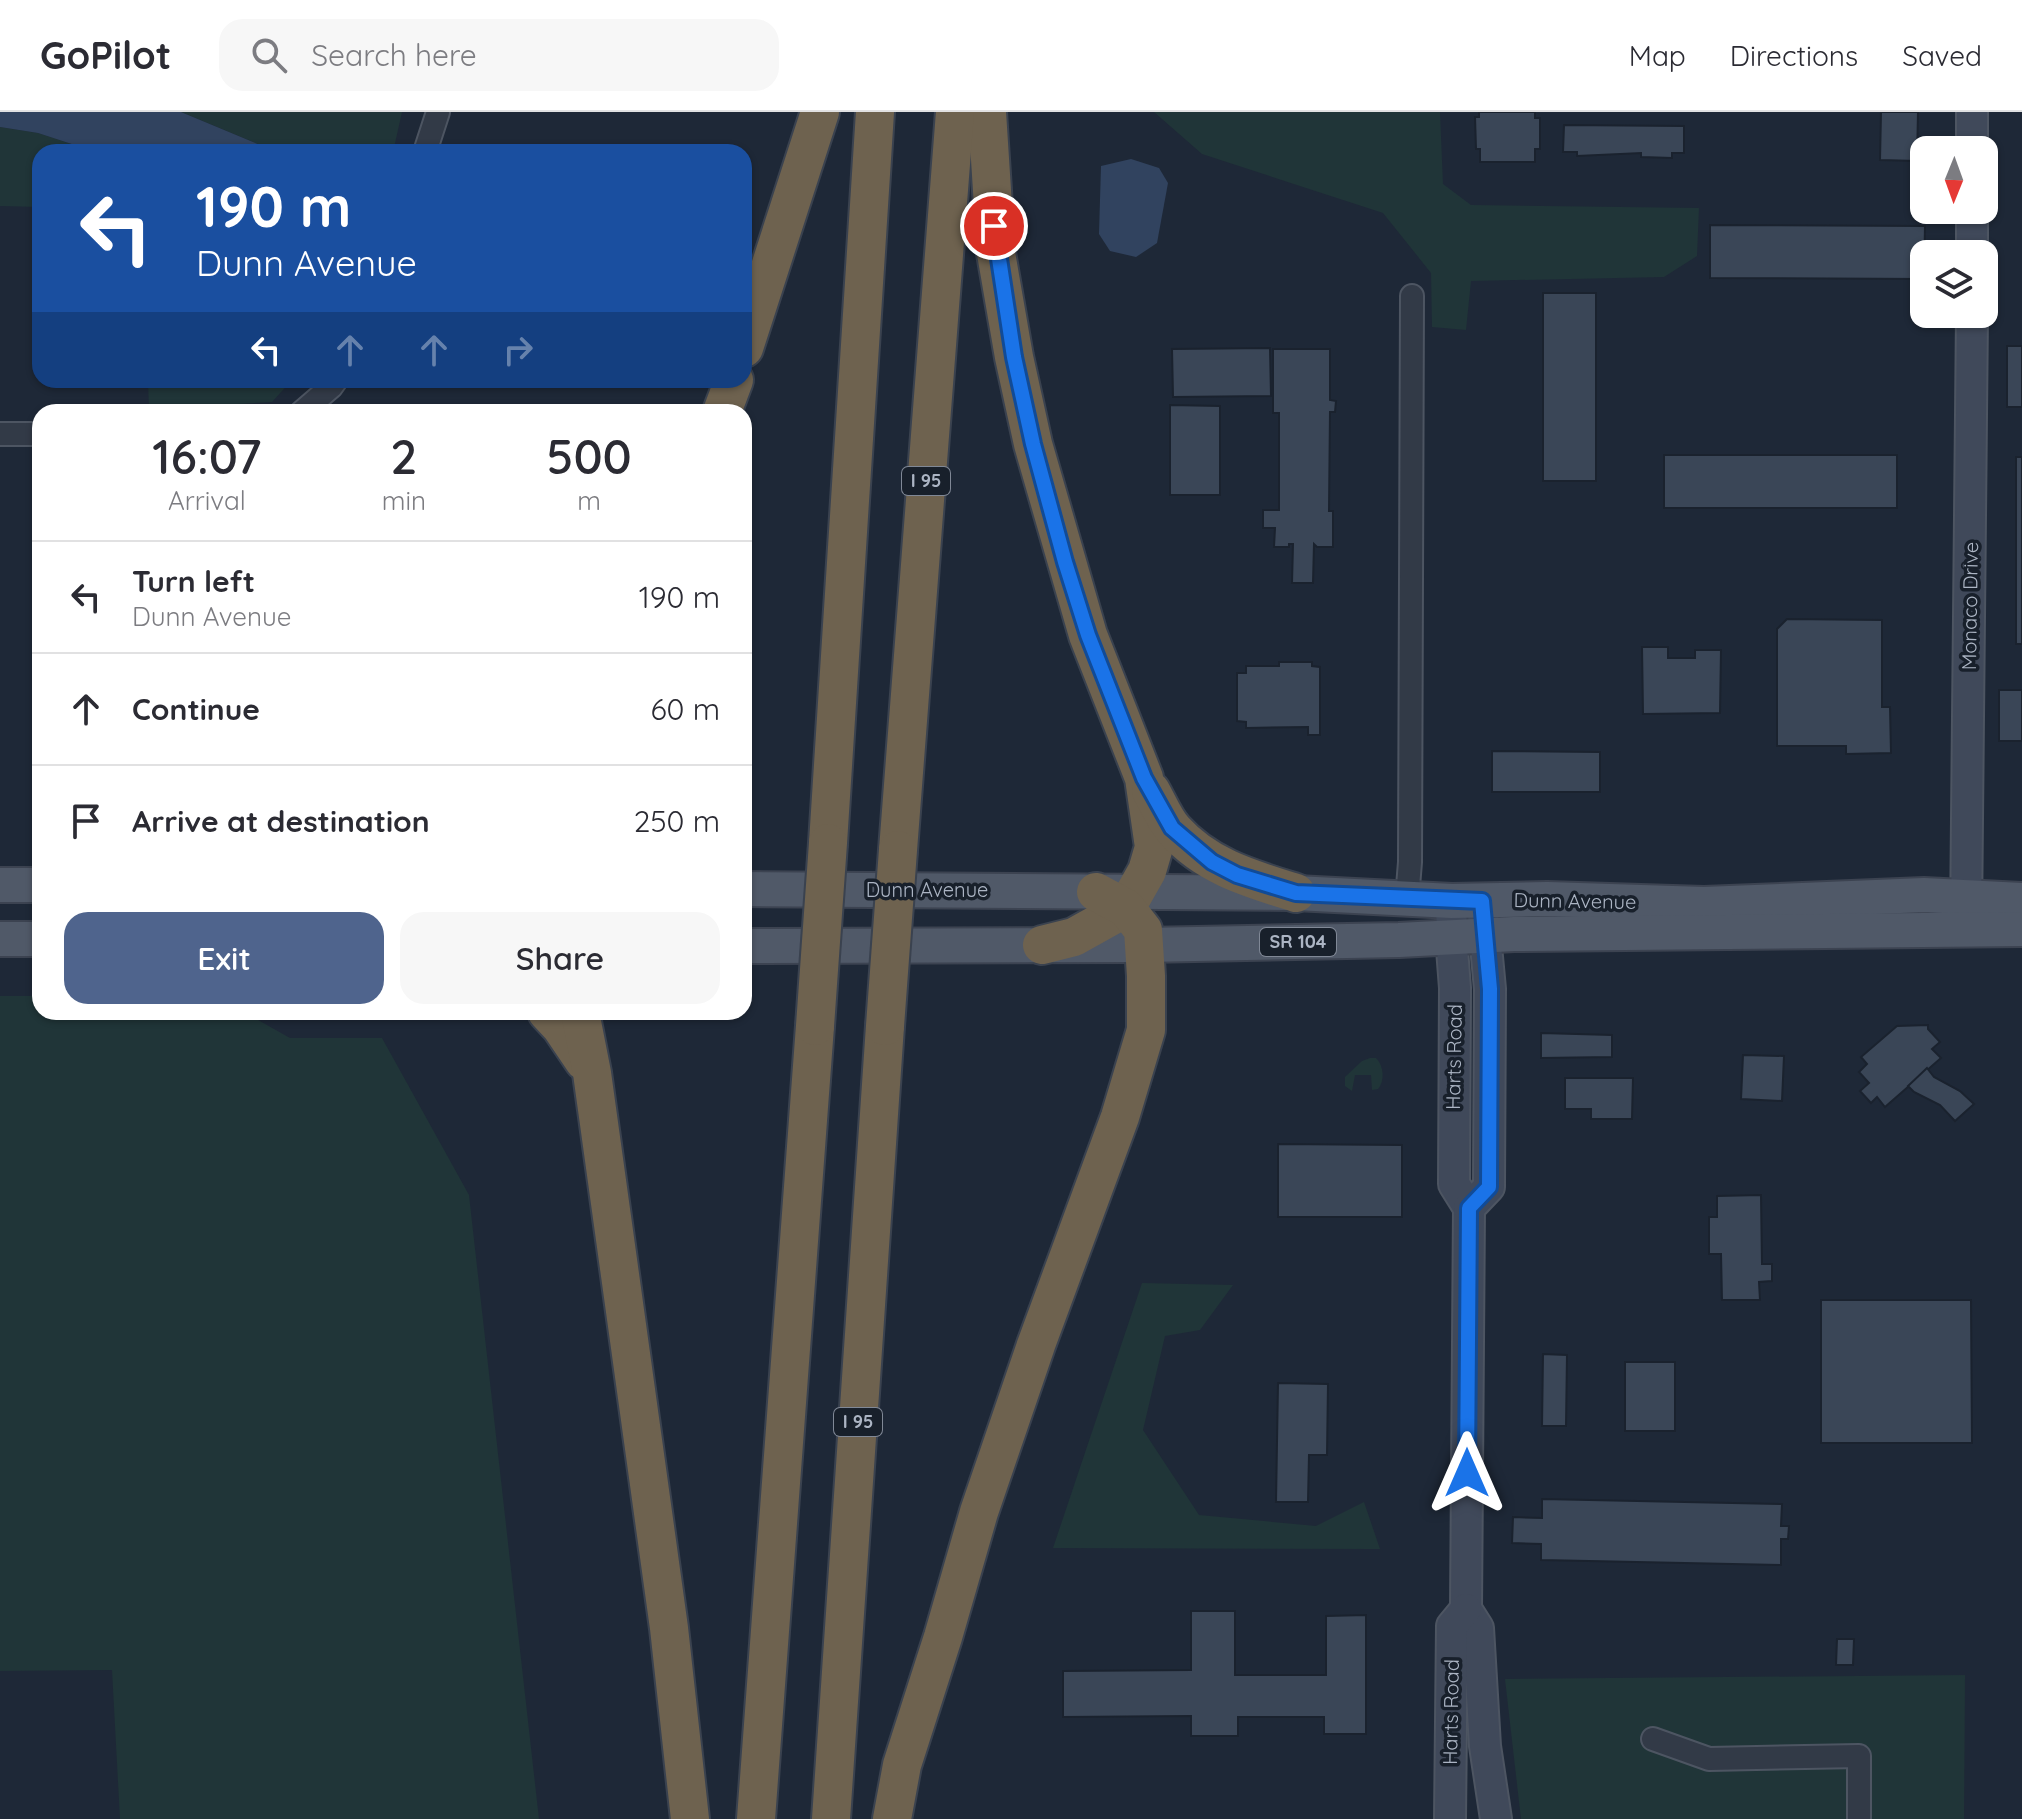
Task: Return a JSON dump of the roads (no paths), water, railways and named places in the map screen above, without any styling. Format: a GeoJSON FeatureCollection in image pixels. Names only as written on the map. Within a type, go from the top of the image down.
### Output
{"type":"FeatureCollection","features":[{"type":"Feature","properties":{"kind":"highway"},"geometry":{"type":"LineString","coordinates":[[752,323],[820,112]]}},
{"type":"Feature","properties":{"kind":"highway"},"geometry":{"type":"LineString","coordinates":[[756,1819],[828,843],[875,112]]}},
{"type":"Feature","properties":{"kind":"highway","name":"I 95"},"geometry":{"type":"LineString","coordinates":[[831,1819],[885,1026],[955,112]]}},
{"type":"Feature","properties":{"kind":"highway"},"geometry":{"type":"LineString","coordinates":[[987,112],[996,253],[1033,444],[1088,635],[1144,778],[1172,828],[1212,862],[1237,875],[1296,893]]}},
{"type":"Feature","properties":{"kind":"highway"},"geometry":{"type":"LineString","coordinates":[[1042,945],[1074,937],[1147,871],[1154,847],[1144,778]]}},
{"type":"Feature","properties":{"kind":"highway"},"geometry":{"type":"LineString","coordinates":[[892,1819],[902,1765],[979,1512],[1134,1076],[1146,1030],[1143,930],[1119,897]]}},
{"type":"Feature","properties":{"kind":"highway"},"geometry":{"type":"LineString","coordinates":[[554,1020],[592,1073]]}},
{"type":"Feature","properties":{"kind":"highway"},"geometry":{"type":"LineString","coordinates":[[582,1020],[592,1073],[669,1628],[690,1819]]}},
{"type":"Feature","properties":{"kind":"main road"},"geometry":{"type":"LineString","coordinates":[[0,885],[32,885]]}},
{"type":"Feature","properties":{"kind":"main road","name":"Dunn Avenue"},"geometry":{"type":"LineString","coordinates":[[752,889],[1119,897],[1296,893],[1467,901],[1547,899],[1704,904],[1924,895],[1966,913],[2022,929]]}},
{"type":"Feature","properties":{"kind":"main road","name":"Dunn Avenue"},"geometry":{"type":"LineString","coordinates":[[752,946],[1145,945],[1485,937],[1966,913],[2022,900]]}},
{"type":"Feature","properties":{"kind":"main road"},"geometry":{"type":"LineString","coordinates":[[0,939],[32,939]]}},
{"type":"Feature","properties":{"kind":"street"},"geometry":{"type":"LineString","coordinates":[[428,144],[438,112]]}},
{"type":"Feature","properties":{"kind":"street"},"geometry":{"type":"LineString","coordinates":[[1972,112],[1972,136]]}},
{"type":"Feature","properties":{"kind":"street"},"geometry":{"type":"LineString","coordinates":[[1407,899],[1410,862],[1412,296]]}},
{"type":"Feature","properties":{"kind":"street","name":"Monaco Drive"},"geometry":{"type":"LineString","coordinates":[[1966,913],[1972,328]]}},
{"type":"Feature","properties":{"kind":"street"},"geometry":{"type":"LineString","coordinates":[[311,404],[330,388]]}},
{"type":"Feature","properties":{"kind":"street"},"geometry":{"type":"LineString","coordinates":[[0,434],[32,434]]}},
{"type":"Feature","properties":{"kind":"street","name":"Harts Road"},"geometry":{"type":"LineString","coordinates":[[1467,901],[1451,936],[1455,988],[1454,1184],[1469,1208],[1466,1609],[1478,1628],[1485,1746],[1496,1819]]}},
{"type":"Feature","properties":{"kind":"street","name":"Harts Road"},"geometry":{"type":"LineString","coordinates":[[1467,901],[1485,937],[1490,989],[1489,1187],[1469,1208]]}},
{"type":"Feature","properties":{"kind":"street","name":"Harts Road"},"geometry":{"type":"LineString","coordinates":[[1450,1819],[1452,1626],[1466,1609]]}},
{"type":"Feature","properties":{"kind":"street"},"geometry":{"type":"LineString","coordinates":[[1653,1739],[1709,1759],[1859,1756],[1859,1819]]}},
{"type":"Feature","properties":{"kind":"water"},"geometry":{"type":"Polygon","coordinates":[[[0,112],[181,112],[258,144],[72,144],[38,133],[0,127],[0,112]]]}},
{"type":"Feature","properties":{"kind":"water"},"geometry":{"type":"Polygon","coordinates":[[[1131,159],[1159,168],[1168,183],[1157,243],[1136,257],[1110,251],[1099,234],[1101,166],[1131,159]]]}}]}
